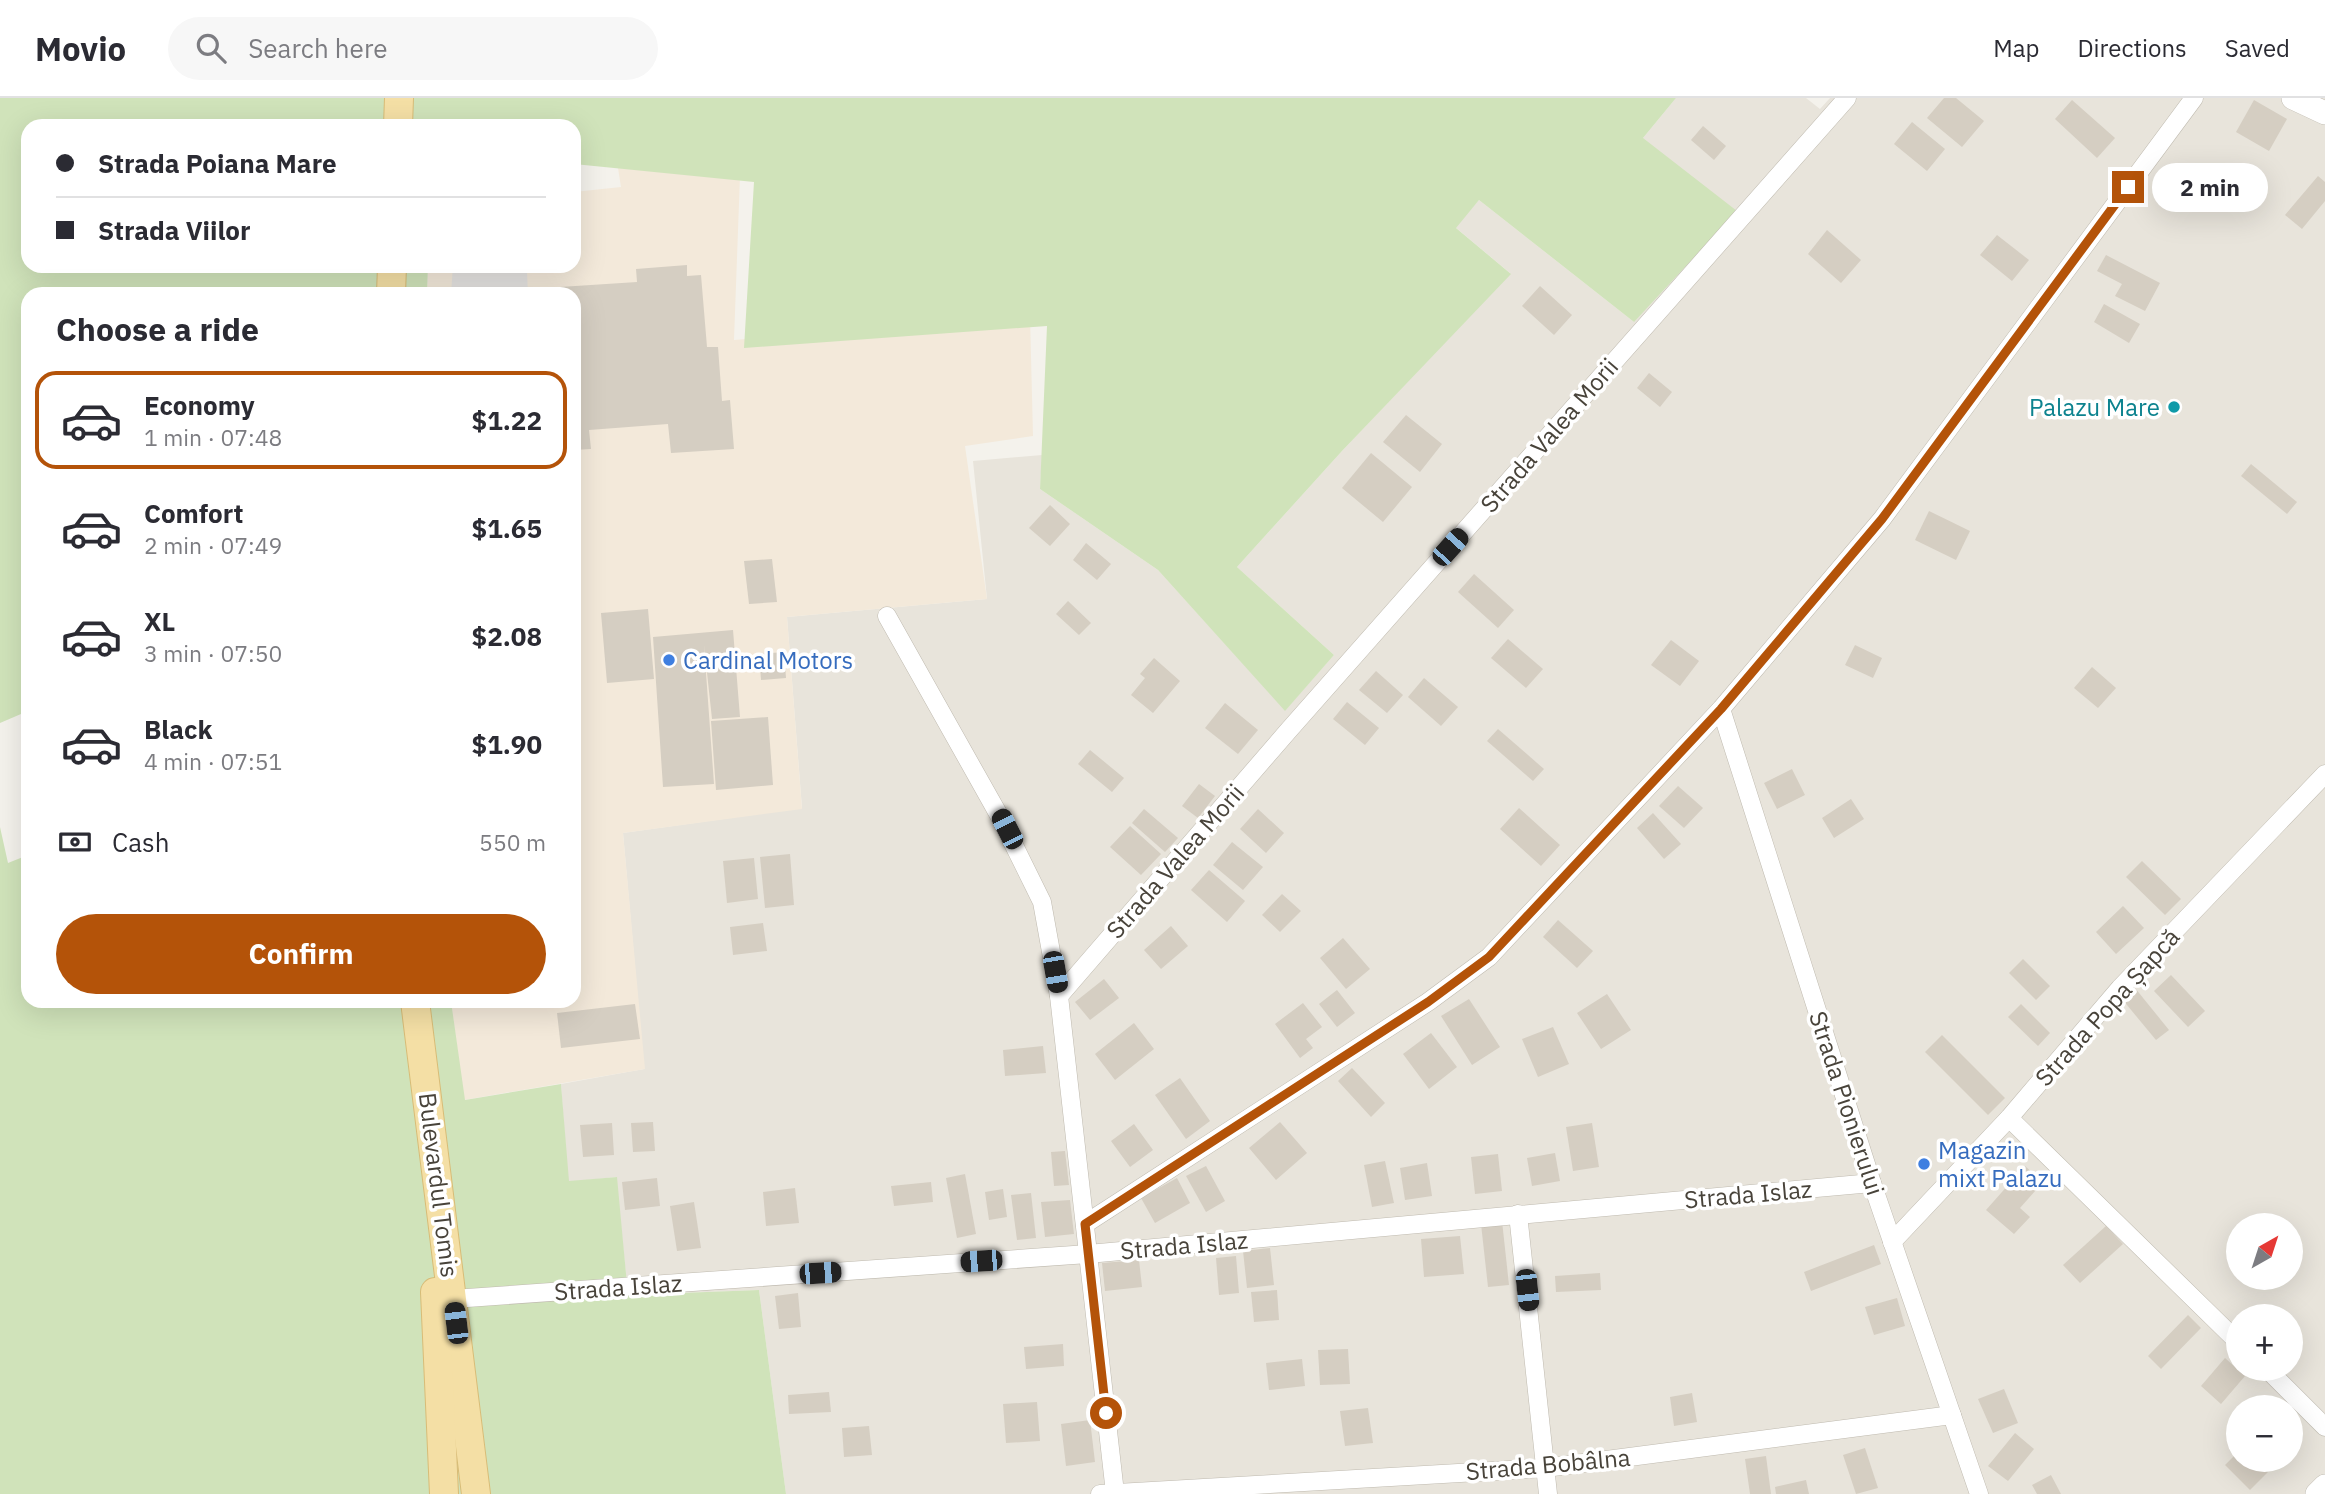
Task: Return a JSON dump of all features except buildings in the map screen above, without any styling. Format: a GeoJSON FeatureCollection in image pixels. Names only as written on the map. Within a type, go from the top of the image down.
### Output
{"type":"FeatureCollection","features":[{"type":"Feature","properties":{"kind":"main road"},"geometry":{"type":"LineString","coordinates":[[379,119],[380,98]]}},
{"type":"Feature","properties":{"kind":"main road"},"geometry":{"type":"LineString","coordinates":[[398,119],[399,98]]}},
{"type":"Feature","properties":{"kind":"main road","name":"Bulevardul Tomis"},"geometry":{"type":"LineString","coordinates":[[399,1008],[436,1295],[444,1494]]}},
{"type":"Feature","properties":{"kind":"main road","name":"Bulevardul Tomis"},"geometry":{"type":"LineString","coordinates":[[416,1008],[476,1494]]}},
{"type":"Feature","properties":{"kind":"street","name":"Strada Valea Morii"},"geometry":{"type":"LineString","coordinates":[[1059,996],[1297,720],[1847,98]]}},
{"type":"Feature","properties":{"kind":"street"},"geometry":{"type":"LineString","coordinates":[[1085,1224],[1428,1002],[1489,957],[1721,709],[1882,519],[2194,98]]}},
{"type":"Feature","properties":{"kind":"street"},"geometry":{"type":"LineString","coordinates":[[2293,98],[2325,113]]}},
{"type":"Feature","properties":{"kind":"street"},"geometry":{"type":"LineString","coordinates":[[887,615],[1000,817],[1042,902],[1059,996],[1085,1224],[1108,1493]]}},
{"type":"Feature","properties":{"kind":"street","name":"Strada Pionierului"},"geometry":{"type":"LineString","coordinates":[[1721,709],[1872,1183],[1979,1494]]}},
{"type":"Feature","properties":{"kind":"street","name":"Strada Popa Șapcă"},"geometry":{"type":"LineString","coordinates":[[1892,1242],[2009,1118],[2120,988],[2325,774]]}},
{"type":"Feature","properties":{"kind":"street"},"geometry":{"type":"LineString","coordinates":[[2009,1118],[2226,1330]]}},
{"type":"Feature","properties":{"kind":"street","name":"Strada Islaz"},"geometry":{"type":"LineString","coordinates":[[453,1299],[1088,1254],[1872,1183]]}},
{"type":"Feature","properties":{"kind":"street"},"geometry":{"type":"LineString","coordinates":[[1518,1214],[1548,1494]]}},
{"type":"Feature","properties":{"kind":"street"},"geometry":{"type":"LineString","coordinates":[[2279,1381],[2325,1427]]}},
{"type":"Feature","properties":{"kind":"street","name":"Strada Bobâlna"},"geometry":{"type":"LineString","coordinates":[[1108,1493],[1201,1491],[1545,1468],[1952,1415]]}},
{"type":"Feature","properties":{"kind":"street"},"geometry":{"type":"LineString","coordinates":[[2317,1494],[2325,1486]]}},
{"type":"Feature","properties":{"kind":"shaded area"},"geometry":{"type":"Polygon","coordinates":[[[1676,98],[1806,98],[1820,109],[1830,98],[2325,98],[2325,1494],[786,1494],[759,1290],[628,1295],[616,1177],[568,1182],[561,1084],[644,1069],[623,833],[802,808],[787,617],[987,599],[973,461],[1042,455],[1040,489],[1158,570],[1285,710],[1334,655],[1237,567],[1510,273],[1455,227],[1479,200],[1634,322],[1643,138],[1676,98]]]}},
{"type":"Feature","properties":{"kind":"shaded area"},"geometry":{"type":"Polygon","coordinates":[[[618,168],[740,176],[734,340],[1030,316],[1033,436],[965,446],[987,599],[787,617],[802,809],[623,833],[645,1069],[464,1100],[452,1008],[581,1008],[581,287],[427,287],[428,273],[581,273],[581,191],[621,187],[618,168]]]}},
{"type":"Feature","properties":{"kind":"shaded area"},"geometry":{"type":"Polygon","coordinates":[[[452,273],[527,273],[528,287],[452,287],[452,273]]]}},
{"type":"Feature","properties":{"kind":"green space"},"geometry":{"type":"Polygon","coordinates":[[[0,98],[1676,98],[1643,138],[1737,211],[1634,322],[1479,200],[1456,228],[1511,274],[1342,451],[1237,567],[1334,655],[1285,711],[1158,570],[1040,489],[1047,326],[744,348],[754,182],[581,165],[581,119],[21,119],[21,273],[428,273],[427,287],[21,287],[21,714],[0,723],[0,98]]]}},
{"type":"Feature","properties":{"kind":"green space"},"geometry":{"type":"Polygon","coordinates":[[[0,827],[8,863],[21,858],[21,1008],[452,1008],[465,1100],[561,1084],[569,1181],[617,1177],[628,1295],[759,1290],[786,1494],[0,1494],[0,827]]]}},
{"type":"Feature","properties":{"kind":"place","name":"Palazu Mare"},"geometry":{"type":"Point","coordinates":[2174,407]}},
{"type":"Feature","properties":{"kind":"place","name":"Cardinal Motors"},"geometry":{"type":"Point","coordinates":[669,660]}},
{"type":"Feature","properties":{"kind":"place","name":"Magazin mixt Palazu"},"geometry":{"type":"Point","coordinates":[1924,1164]}},
{"type":"Feature","properties":{"kind":"route"},"geometry":{"type":"LineString","coordinates":[[1106,1413],[1085,1224],[1428,1002],[1489,957],[1721,709],[1882,519],[2128,187]]}}]}
